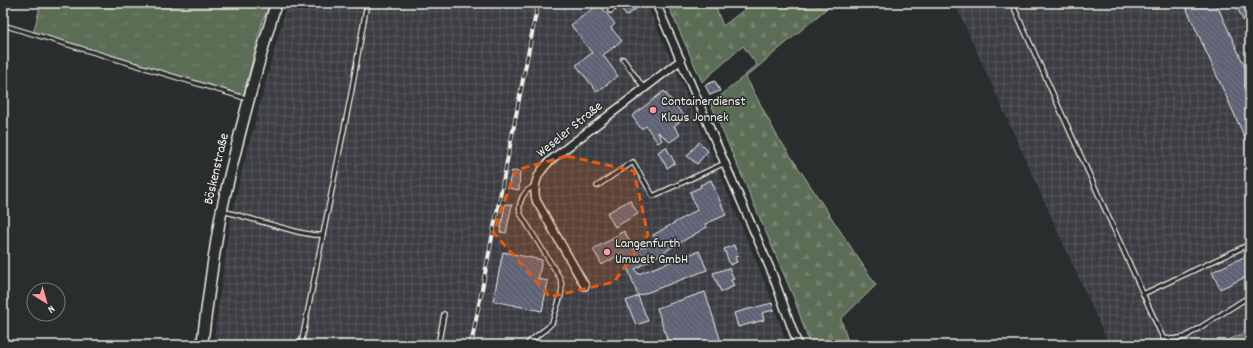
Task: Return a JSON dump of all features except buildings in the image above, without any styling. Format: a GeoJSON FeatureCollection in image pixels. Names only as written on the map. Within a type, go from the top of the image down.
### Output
{"type":"FeatureCollection","features":[{"type":"Feature","properties":{"kind":"main road","name":"Böskenstraße"},"geometry":{"type":"LineString","coordinates":[[202,345],[222,211],[249,99],[276,3]]}},
{"type":"Feature","properties":{"kind":"street"},"geometry":{"type":"LineString","coordinates":[[656,3],[772,273],[798,345]]}},
{"type":"Feature","properties":{"kind":"street","name":"Weseler Straße"},"geometry":{"type":"LineString","coordinates":[[535,186],[536,178],[540,171],[552,159],[681,60]]}},
{"type":"Feature","properties":{"kind":"street"},"geometry":{"type":"LineString","coordinates":[[535,186],[536,200],[585,286]]}},
{"type":"Feature","properties":{"kind":"lane"},"geometry":{"type":"LineString","coordinates":[[300,345],[351,94],[367,3]]}},
{"type":"Feature","properties":{"kind":"lane"},"geometry":{"type":"LineString","coordinates":[[610,11],[621,3]]}},
{"type":"Feature","properties":{"kind":"lane"},"geometry":{"type":"LineString","coordinates":[[1012,3],[1163,338],[1173,339],[1185,336],[1200,329],[1250,296]]}},
{"type":"Feature","properties":{"kind":"lane"},"geometry":{"type":"LineString","coordinates":[[3,25],[249,99]]}},
{"type":"Feature","properties":{"kind":"lane"},"geometry":{"type":"LineString","coordinates":[[623,59],[644,88]]}},
{"type":"Feature","properties":{"kind":"lane"},"geometry":{"type":"LineString","coordinates":[[597,186],[633,162],[653,196],[725,163]]}},
{"type":"Feature","properties":{"kind":"lane"},"geometry":{"type":"LineString","coordinates":[[527,345],[552,323],[562,286],[560,278],[520,213],[519,208],[522,197],[528,190],[535,186]]}},
{"type":"Feature","properties":{"kind":"lane"},"geometry":{"type":"LineString","coordinates":[[222,211],[298,232],[322,235]]}},
{"type":"Feature","properties":{"kind":"lane"},"geometry":{"type":"LineString","coordinates":[[1143,294],[1250,244]]}},
{"type":"Feature","properties":{"kind":"lane"},"geometry":{"type":"LineString","coordinates":[[438,345],[444,314]]}},
{"type":"Feature","properties":{"kind":"highlighted area"},"geometry":{"type":"Polygon","coordinates":[[[567,156],[634,171],[648,235],[614,282],[550,297],[493,232],[516,170],[567,156]]]}},
{"type":"Feature","properties":{"kind":"shaded area"},"geometry":{"type":"Polygon","coordinates":[[[287,3],[646,3],[712,155],[770,295],[787,345],[213,345],[230,222],[243,167],[287,3]]]}},
{"type":"Feature","properties":{"kind":"shaded area"},"geometry":{"type":"Polygon","coordinates":[[[955,3],[1250,3],[1250,330],[1218,345],[1109,345],[955,3]]]}},
{"type":"Feature","properties":{"kind":"green space"},"geometry":{"type":"Polygon","coordinates":[[[41,3],[271,3],[263,19],[243,97],[33,34],[41,3]]]}},
{"type":"Feature","properties":{"kind":"green space"},"geometry":{"type":"Polygon","coordinates":[[[667,3],[714,3],[723,26],[753,3],[833,3],[746,77],[776,134],[876,285],[841,319],[849,345],[810,345],[794,298],[711,104],[757,65],[743,46],[702,82],[667,3]]]}},
{"type":"Feature","properties":{"kind":"green space"},"geometry":{"type":"Polygon","coordinates":[[[1250,330],[1250,345],[1218,345],[1250,330]]]}},
{"type":"Feature","properties":{"kind":"railway"},"geometry":{"type":"LineString","coordinates":[[471,345],[538,3]]}},
{"type":"Feature","properties":{"kind":"place","name":"Containerdienst Klaus Jonnek"},"geometry":{"type":"Point","coordinates":[653,110]}},
{"type":"Feature","properties":{"kind":"place","name":"Langenfurth Umwelt GmbH"},"geometry":{"type":"Point","coordinates":[607,252]}}]}
